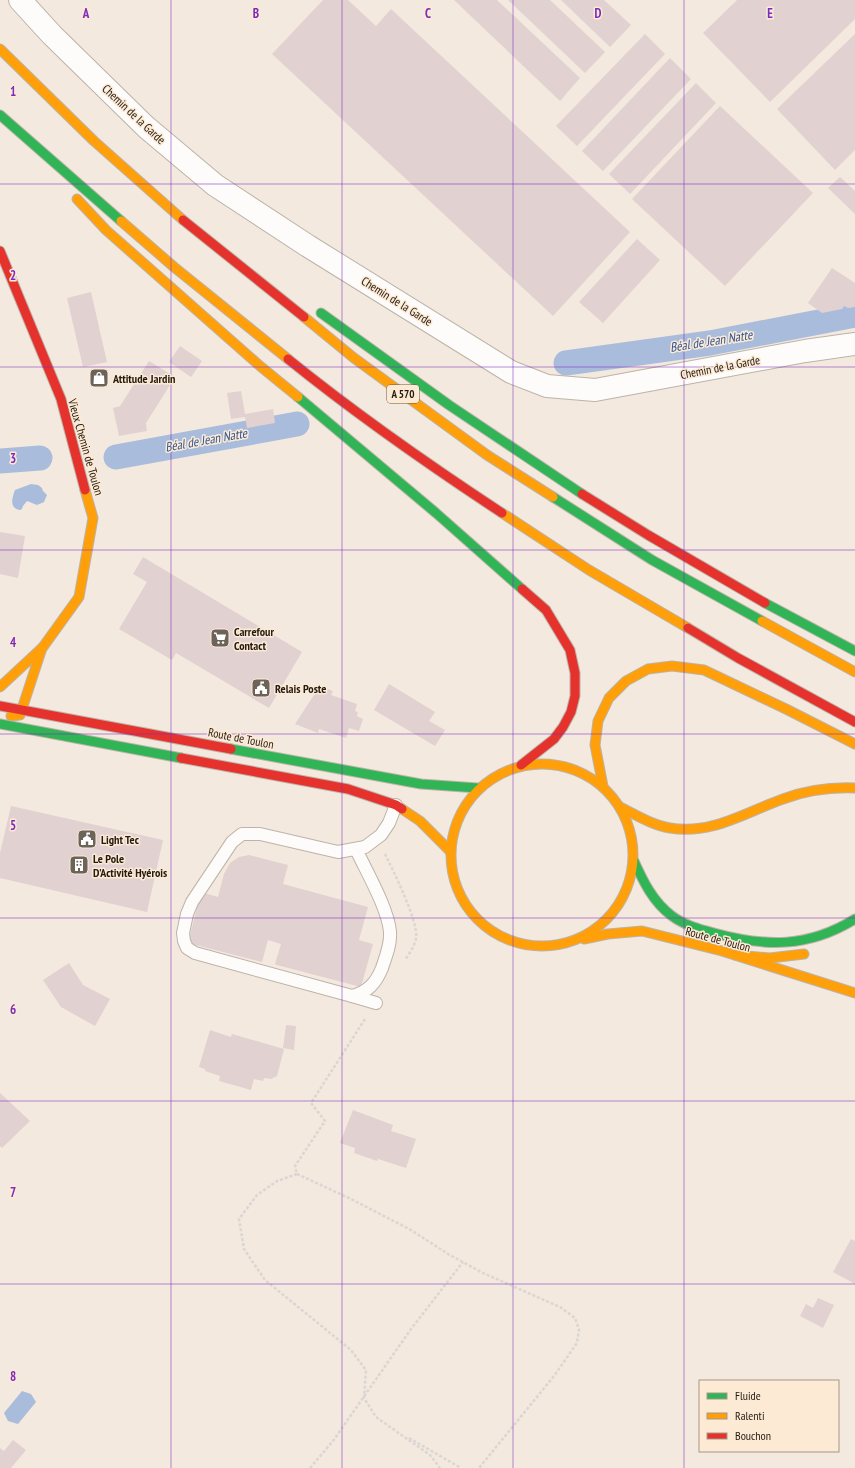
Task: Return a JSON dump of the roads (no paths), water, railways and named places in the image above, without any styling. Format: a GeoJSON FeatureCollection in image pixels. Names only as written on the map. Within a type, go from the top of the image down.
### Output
{"type":"FeatureCollection","features":[{"type":"Feature","properties":{"kind":"main road","name":"A 570"},"geometry":{"type":"LineString","coordinates":[[0,49],[94,141],[174,212],[354,358],[487,455],[652,560],[855,672]]}},
{"type":"Feature","properties":{"kind":"main road"},"geometry":{"type":"LineString","coordinates":[[0,116],[53,173]]}},
{"type":"Feature","properties":{"kind":"main road"},"geometry":{"type":"LineString","coordinates":[[0,116],[174,267],[314,380],[438,471],[590,570],[738,658],[855,722]]}},
{"type":"Feature","properties":{"kind":"main road"},"geometry":{"type":"LineString","coordinates":[[69,190],[106,230],[260,366],[436,513],[546,610],[570,650],[575,673],[575,696],[571,712],[554,740],[521,765]]}},
{"type":"Feature","properties":{"kind":"main road"},"geometry":{"type":"LineString","coordinates":[[174,212],[246,259]]}},
{"type":"Feature","properties":{"kind":"main road","name":"Vieux Chemin de Toulon"},"geometry":{"type":"LineString","coordinates":[[0,251],[61,400],[93,518],[79,597],[43,647]]}},
{"type":"Feature","properties":{"kind":"main road"},"geometry":{"type":"LineString","coordinates":[[316,309],[404,375],[639,530],[737,587],[855,651]]}},
{"type":"Feature","properties":{"kind":"main road"},"geometry":{"type":"LineString","coordinates":[[0,687],[43,647]]}},
{"type":"Feature","properties":{"kind":"main road"},"geometry":{"type":"LineString","coordinates":[[0,715],[20,715],[43,647]]}},
{"type":"Feature","properties":{"kind":"main road"},"geometry":{"type":"LineString","coordinates":[[603,786],[594,746],[598,721],[609,698],[626,681],[648,669],[672,666],[704,670],[855,744]]}},
{"type":"Feature","properties":{"kind":"main road","name":"Route de Toulon"},"geometry":{"type":"LineString","coordinates":[[0,706],[421,784],[478,788]]}},
{"type":"Feature","properties":{"kind":"main road"},"geometry":{"type":"LineString","coordinates":[[0,719],[21,728]]}},
{"type":"Feature","properties":{"kind":"main road"},"geometry":{"type":"LineString","coordinates":[[0,724],[348,789],[396,804],[420,821],[450,851]]}},
{"type":"Feature","properties":{"kind":"main road"},"geometry":{"type":"LineString","coordinates":[[521,765],[550,763],[571,768],[578,770],[603,786],[620,807],[631,833],[634,862],[644,885],[660,906],[680,922],[722,935],[752,941],[792,942],[828,934],[855,919]]}},
{"type":"Feature","properties":{"kind":"main road","name":"Route de Toulon"},"geometry":{"type":"LineString","coordinates":[[521,765],[498,774],[478,788],[464,806],[454,828],[450,851],[454,881],[466,907],[487,928],[514,942],[543,946],[608,934],[642,931],[735,955],[855,993]]}},
{"type":"Feature","properties":{"kind":"main road"},"geometry":{"type":"LineString","coordinates":[[620,807],[659,825],[677,829],[696,829],[709,827],[746,815],[798,794],[820,790],[855,788]]}},
{"type":"Feature","properties":{"kind":"main road"},"geometry":{"type":"LineString","coordinates":[[572,941],[596,929],[615,911],[628,888],[634,862]]}},
{"type":"Feature","properties":{"kind":"main road"},"geometry":{"type":"LineString","coordinates":[[735,955],[770,958],[814,952]]}},
{"type":"Feature","properties":{"kind":"street","name":"Chemin de la Garde"},"geometry":{"type":"LineString","coordinates":[[20,0],[52,35],[146,127],[215,184],[308,246],[512,372],[547,386],[595,390],[805,351],[855,344]]}},
{"type":"Feature","properties":{"kind":"lane"},"geometry":{"type":"LineString","coordinates":[[376,1003],[195,953],[187,948],[183,932],[187,914],[192,902],[232,842],[242,834],[260,834],[338,852],[356,849],[365,847],[381,835],[389,822],[396,804]]}},
{"type":"Feature","properties":{"kind":"lane"},"geometry":{"type":"LineString","coordinates":[[352,996],[362,993],[371,986],[378,977],[387,951],[390,932],[386,914],[356,849]]}},
{"type":"Feature","properties":{"kind":"water"},"geometry":{"type":"Polygon","coordinates":[[[31,484],[38,485],[42,488],[47,495],[44,502],[37,505],[27,501],[22,509],[17,509],[14,507],[12,502],[15,490],[31,484]]]}},
{"type":"Feature","properties":{"kind":"water"},"geometry":{"type":"Polygon","coordinates":[[[22,1391],[31,1394],[36,1402],[18,1424],[8,1421],[4,1413],[22,1391]]]}},
{"type":"Feature","properties":{"kind":"waterway","name":"Béal de Jean Natte"},"geometry":{"type":"LineString","coordinates":[[566,363],[710,343],[855,315]]}},
{"type":"Feature","properties":{"kind":"waterway","name":"Béal de Jean Natte"},"geometry":{"type":"LineString","coordinates":[[116,457],[297,424]]}},
{"type":"Feature","properties":{"kind":"waterway","name":"Béal de Jean Natte"},"geometry":{"type":"LineString","coordinates":[[0,461],[40,458]]}},
{"type":"Feature","properties":{"kind":"place","name":"Attitude Jardin"},"geometry":{"type":"Point","coordinates":[99,378]}},
{"type":"Feature","properties":{"kind":"place","name":"Carrefour Contact"},"geometry":{"type":"Point","coordinates":[220,638]}},
{"type":"Feature","properties":{"kind":"place","name":"Relais Poste"},"geometry":{"type":"Point","coordinates":[261,688]}},
{"type":"Feature","properties":{"kind":"place","name":"Light Tec"},"geometry":{"type":"Point","coordinates":[87,839]}},
{"type":"Feature","properties":{"kind":"place","name":"Le Pole D'Activité Hyérois"},"geometry":{"type":"Point","coordinates":[79,865]}}]}
